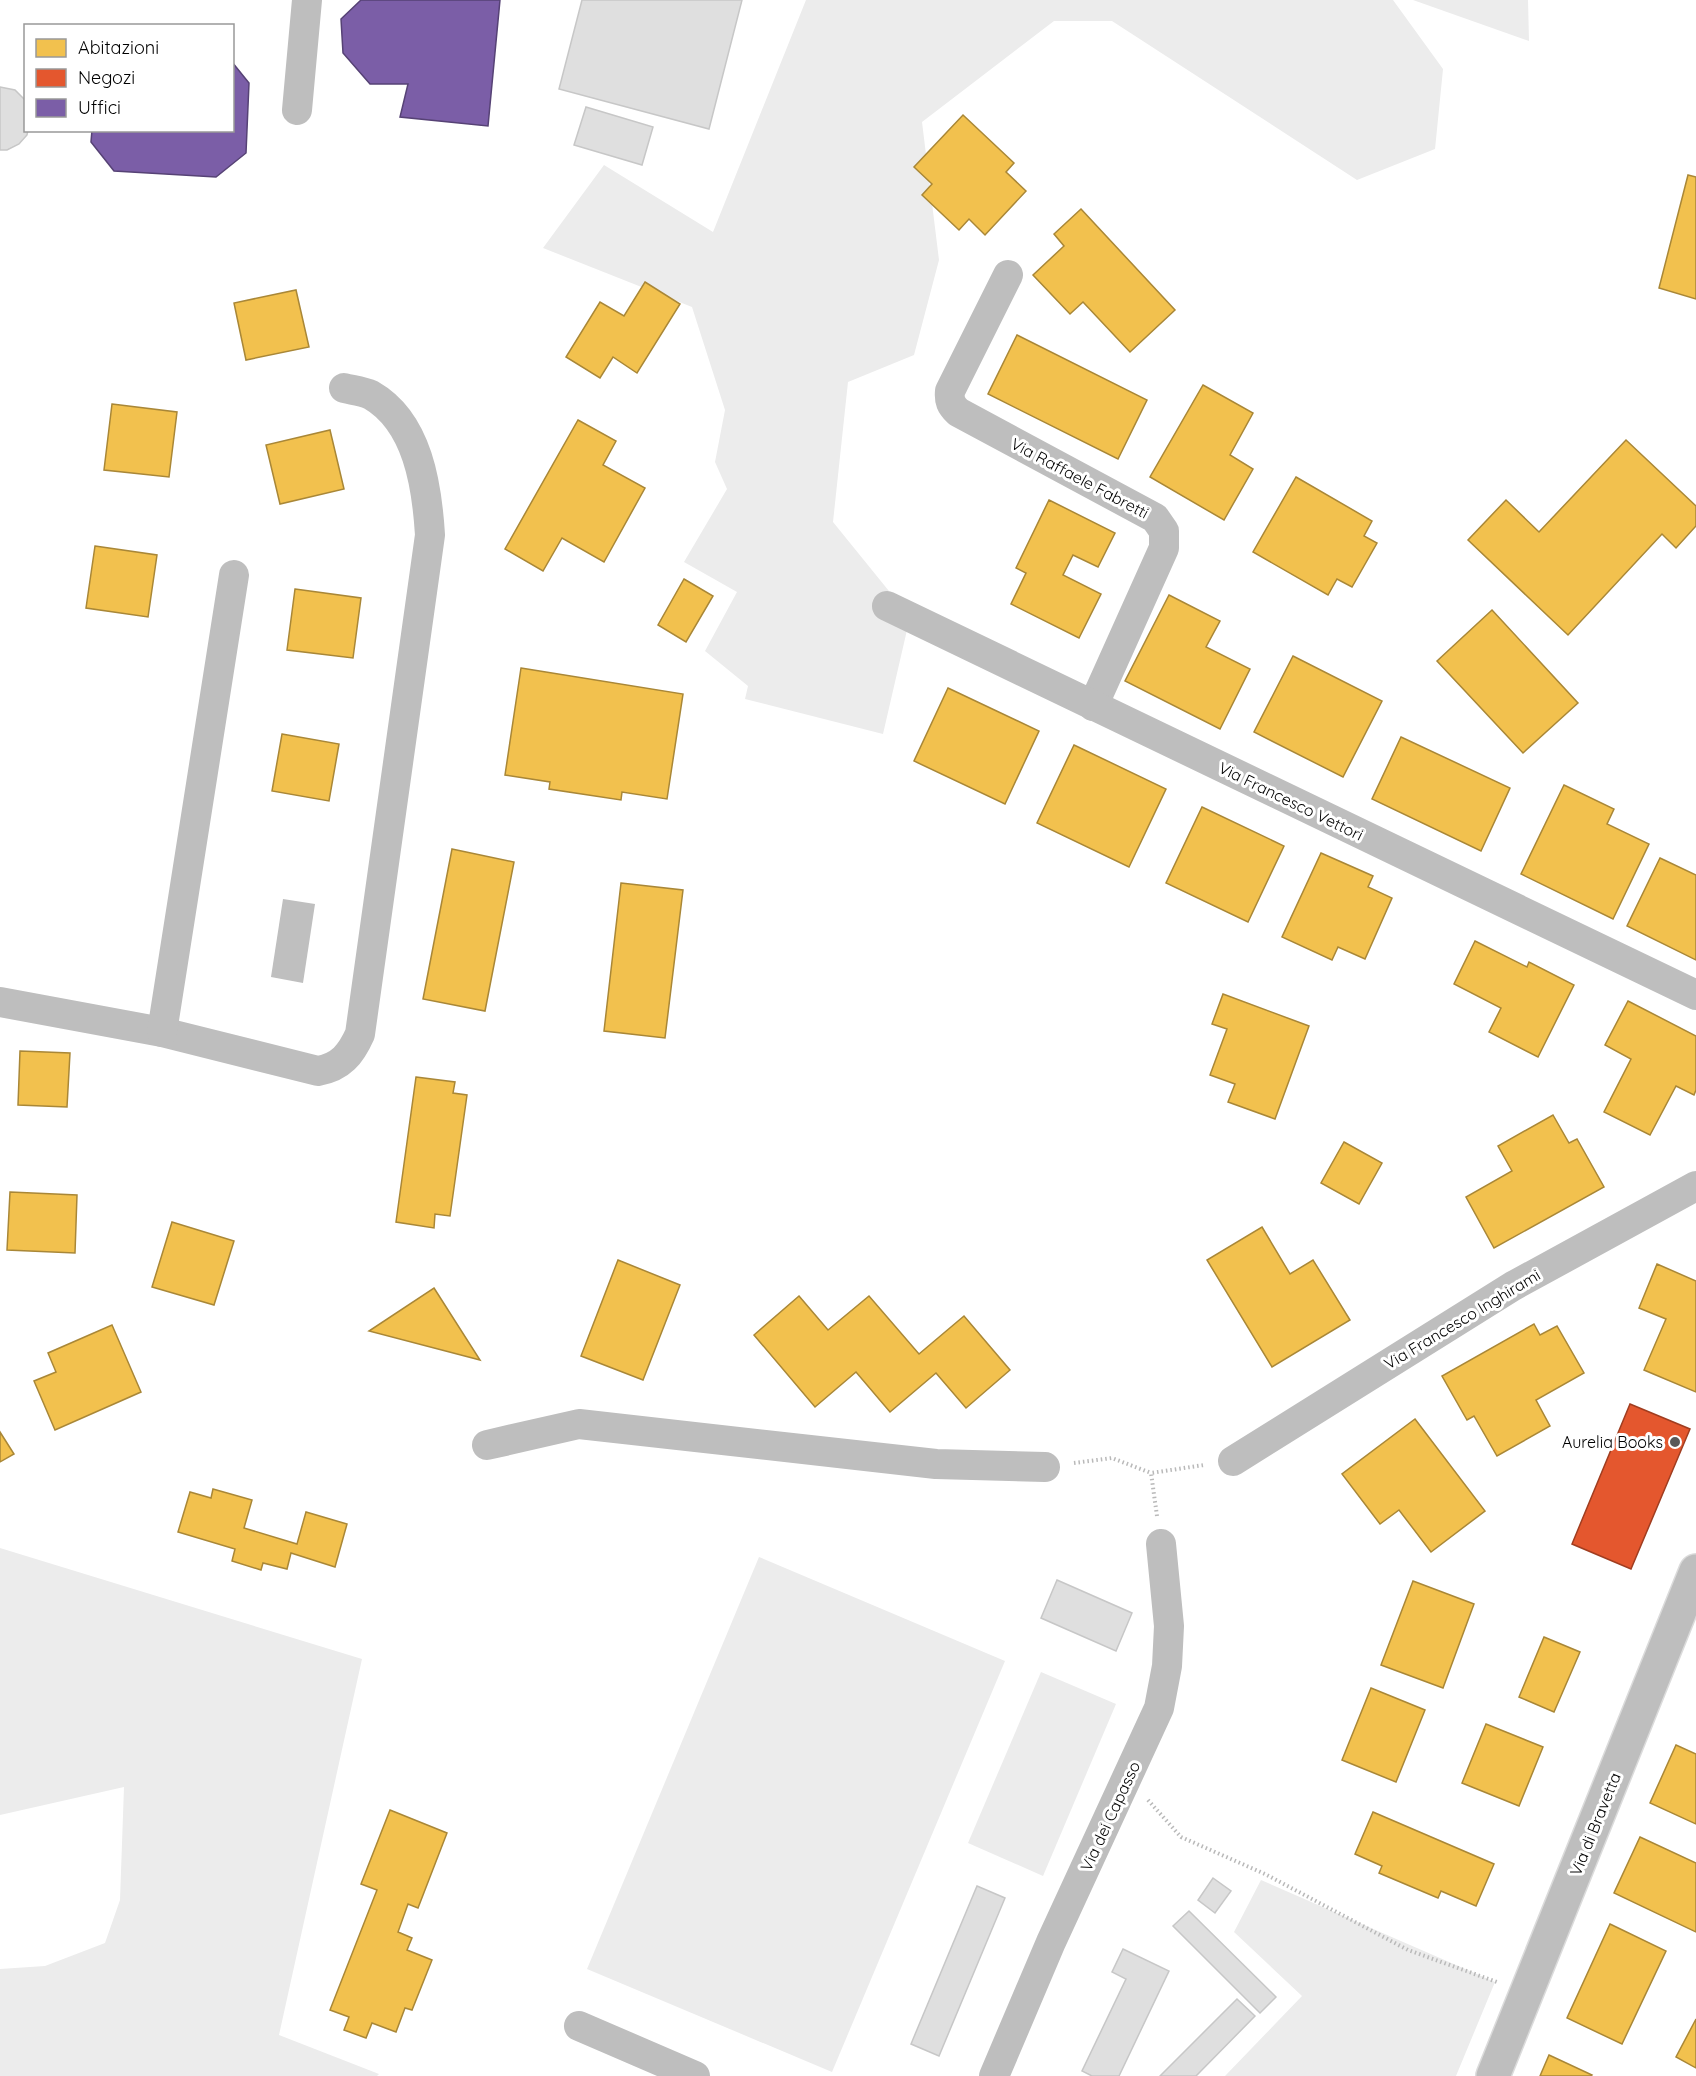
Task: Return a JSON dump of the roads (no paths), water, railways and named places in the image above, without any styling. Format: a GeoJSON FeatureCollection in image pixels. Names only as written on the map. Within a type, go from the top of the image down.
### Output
{"type":"FeatureCollection","features":[{"type":"Feature","properties":{"kind":"main road","name":"Via di Bravetta"},"geometry":{"type":"LineString","coordinates":[[1493,2076],[1696,1571]]}},
{"type":"Feature","properties":{"kind":"street"},"geometry":{"type":"LineString","coordinates":[[297,110],[307,0]]}},
{"type":"Feature","properties":{"kind":"street","name":"Via Raffaele Fabretti"},"geometry":{"type":"LineString","coordinates":[[1008,275],[950,391],[950,402],[953,407],[958,412],[1155,518],[1164,531],[1164,548],[1093,706]]}},
{"type":"Feature","properties":{"kind":"street"},"geometry":{"type":"LineString","coordinates":[[0,1002],[162,1032],[318,1071],[333,1067],[347,1058],[360,1034],[430,535],[418,461],[413,442],[406,429],[396,417],[370,395],[344,388]]}},
{"type":"Feature","properties":{"kind":"street"},"geometry":{"type":"LineString","coordinates":[[162,1032],[234,575]]}},
{"type":"Feature","properties":{"kind":"street","name":"Via Francesco Vettori"},"geometry":{"type":"LineString","coordinates":[[887,606],[1696,995]]}},
{"type":"Feature","properties":{"kind":"street","name":"Via Francesco Inghirami"},"geometry":{"type":"LineString","coordinates":[[1233,1461],[1513,1286],[1696,1186]]}},
{"type":"Feature","properties":{"kind":"street"},"geometry":{"type":"LineString","coordinates":[[487,1445],[579,1424],[936,1464],[1045,1467]]}},
{"type":"Feature","properties":{"kind":"street","name":"Via dei Capasso"},"geometry":{"type":"LineString","coordinates":[[994,2076],[1051,1942],[1157,1715],[1167,1666],[1169,1626],[1161,1544]]}},
{"type":"Feature","properties":{"kind":"street"},"geometry":{"type":"LineString","coordinates":[[579,2026],[695,2076]]}},
{"type":"Feature","properties":{"kind":"place","name":"Aurelia Books"},"geometry":{"type":"Point","coordinates":[1675,1442]}}]}
